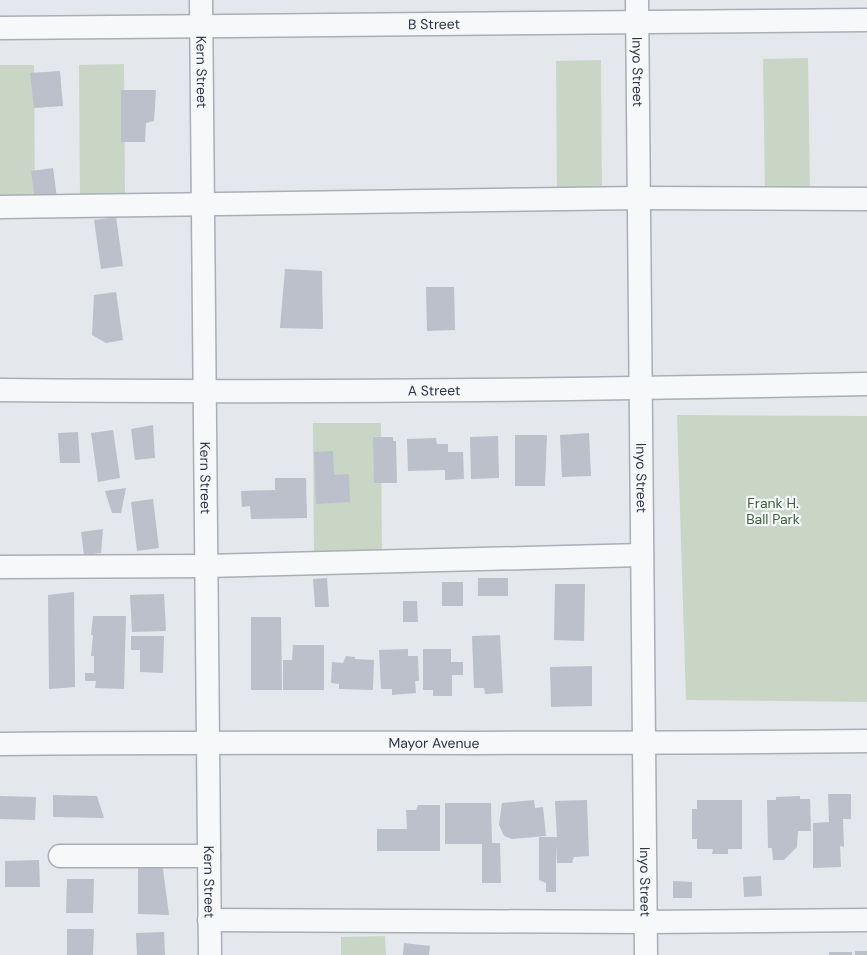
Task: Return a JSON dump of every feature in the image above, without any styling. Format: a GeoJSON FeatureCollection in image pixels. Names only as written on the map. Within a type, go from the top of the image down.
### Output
{"type":"FeatureCollection","features":[{"type":"Feature","properties":{"kind":"street","name":"Kern Street"},"geometry":{"type":"LineString","coordinates":[[201,0],[210,955]]}},
{"type":"Feature","properties":{"kind":"street","name":"Inyo Street"},"geometry":{"type":"LineString","coordinates":[[637,0],[646,955]]}},
{"type":"Feature","properties":{"kind":"street","name":"B Street"},"geometry":{"type":"LineString","coordinates":[[0,28],[867,20]]}},
{"type":"Feature","properties":{"kind":"street"},"geometry":{"type":"LineString","coordinates":[[0,207],[638,198],[867,199]]}},
{"type":"Feature","properties":{"kind":"street","name":"A Street"},"geometry":{"type":"LineString","coordinates":[[0,390],[204,392],[640,389],[867,384]]}},
{"type":"Feature","properties":{"kind":"street"},"geometry":{"type":"LineString","coordinates":[[0,567],[206,566],[642,555]]}},
{"type":"Feature","properties":{"kind":"street","name":"Mayor Avenue"},"geometry":{"type":"LineString","coordinates":[[0,744],[208,742],[644,744],[867,741]]}},
{"type":"Feature","properties":{"kind":"street"},"geometry":{"type":"LineString","coordinates":[[60,856],[209,856]]}},
{"type":"Feature","properties":{"kind":"street"},"geometry":{"type":"LineString","coordinates":[[209,920],[646,922],[867,920]]}},
{"type":"Feature","properties":{"kind":"green space"},"geometry":{"type":"Polygon","coordinates":[[[808,58],[810,193],[765,194],[763,59],[808,58]]]}},
{"type":"Feature","properties":{"kind":"green space"},"geometry":{"type":"Polygon","coordinates":[[[601,60],[602,196],[557,196],[556,61],[601,60]]]}},
{"type":"Feature","properties":{"kind":"green space"},"geometry":{"type":"Polygon","coordinates":[[[124,64],[125,199],[80,200],[79,65],[124,64]]]}},
{"type":"Feature","properties":{"kind":"green space"},"geometry":{"type":"Polygon","coordinates":[[[0,65],[34,65],[35,200],[0,200],[0,65]]]}},
{"type":"Feature","properties":{"kind":"green space","name":"Frank H. Ball Park"},"geometry":{"type":"Polygon","coordinates":[[[677,415],[867,416],[867,702],[686,700],[677,415]]]}},
{"type":"Feature","properties":{"kind":"green space"},"geometry":{"type":"Polygon","coordinates":[[[313,423],[381,423],[382,558],[314,558],[313,423]]]}},
{"type":"Feature","properties":{"kind":"green space"},"geometry":{"type":"Polygon","coordinates":[[[385,936],[386,955],[341,955],[341,937],[385,936]]]}},
{"type":"Feature","properties":{"kind":"building"},"geometry":{"type":"Polygon","coordinates":[[[60,71],[63,106],[34,108],[30,73],[60,71]]]}},
{"type":"Feature","properties":{"kind":"building"},"geometry":{"type":"Polygon","coordinates":[[[121,90],[156,90],[154,121],[146,123],[145,142],[121,142],[121,90]]]}},
{"type":"Feature","properties":{"kind":"building"},"geometry":{"type":"Polygon","coordinates":[[[53,168],[57,198],[35,200],[31,171],[53,168]]]}},
{"type":"Feature","properties":{"kind":"building"},"geometry":{"type":"Polygon","coordinates":[[[116,217],[123,266],[101,269],[94,220],[116,217]]]}},
{"type":"Feature","properties":{"kind":"building"},"geometry":{"type":"Polygon","coordinates":[[[285,269],[322,271],[323,329],[280,328],[285,269]]]}},
{"type":"Feature","properties":{"kind":"building"},"geometry":{"type":"Polygon","coordinates":[[[426,287],[454,287],[455,330],[427,331],[426,287]]]}},
{"type":"Feature","properties":{"kind":"building"},"geometry":{"type":"Polygon","coordinates":[[[116,292],[123,340],[106,343],[92,335],[94,295],[116,292]]]}},
{"type":"Feature","properties":{"kind":"building"},"geometry":{"type":"Polygon","coordinates":[[[153,425],[155,458],[135,460],[131,429],[153,425]]]}},
{"type":"Feature","properties":{"kind":"building"},"geometry":{"type":"Polygon","coordinates":[[[113,430],[120,478],[98,482],[91,433],[113,430]]]}},
{"type":"Feature","properties":{"kind":"building"},"geometry":{"type":"Polygon","coordinates":[[[78,432],[80,463],[60,463],[58,433],[78,432]]]}},
{"type":"Feature","properties":{"kind":"building"},"geometry":{"type":"Polygon","coordinates":[[[589,433],[591,476],[562,477],[560,435],[589,433]]]}},
{"type":"Feature","properties":{"kind":"building"},"geometry":{"type":"Polygon","coordinates":[[[515,435],[547,435],[545,486],[515,486],[515,435]]]}},
{"type":"Feature","properties":{"kind":"building"},"geometry":{"type":"Polygon","coordinates":[[[498,436],[499,478],[471,479],[470,437],[498,436]]]}},
{"type":"Feature","properties":{"kind":"building"},"geometry":{"type":"Polygon","coordinates":[[[373,437],[393,437],[393,441],[396,441],[397,483],[374,483],[373,437]]]}},
{"type":"Feature","properties":{"kind":"building"},"geometry":{"type":"Polygon","coordinates":[[[436,438],[437,444],[448,444],[448,452],[463,452],[464,479],[445,480],[445,470],[408,471],[407,439],[436,438]]]}},
{"type":"Feature","properties":{"kind":"building"},"geometry":{"type":"Polygon","coordinates":[[[333,451],[334,475],[349,474],[350,502],[316,504],[314,452],[333,451]]]}},
{"type":"Feature","properties":{"kind":"building"},"geometry":{"type":"Polygon","coordinates":[[[275,478],[306,478],[307,518],[251,519],[250,506],[242,507],[241,491],[275,490],[275,478]]]}},
{"type":"Feature","properties":{"kind":"building"},"geometry":{"type":"Polygon","coordinates":[[[126,488],[121,513],[112,513],[105,491],[126,488]]]}},
{"type":"Feature","properties":{"kind":"building"},"geometry":{"type":"Polygon","coordinates":[[[153,499],[159,548],[137,551],[131,502],[153,499]]]}},
{"type":"Feature","properties":{"kind":"building"},"geometry":{"type":"Polygon","coordinates":[[[103,529],[101,553],[84,555],[81,532],[103,529]]]}},
{"type":"Feature","properties":{"kind":"building"},"geometry":{"type":"Polygon","coordinates":[[[327,578],[329,607],[315,607],[313,579],[327,578]]]}},
{"type":"Feature","properties":{"kind":"building"},"geometry":{"type":"Polygon","coordinates":[[[478,578],[508,578],[508,596],[478,596],[478,578]]]}},
{"type":"Feature","properties":{"kind":"building"},"geometry":{"type":"Polygon","coordinates":[[[442,582],[463,582],[463,606],[442,606],[442,582]]]}},
{"type":"Feature","properties":{"kind":"building"},"geometry":{"type":"Polygon","coordinates":[[[555,584],[585,584],[584,641],[554,640],[555,584]]]}},
{"type":"Feature","properties":{"kind":"building"},"geometry":{"type":"Polygon","coordinates":[[[74,592],[75,687],[49,689],[48,595],[74,592]]]}},
{"type":"Feature","properties":{"kind":"building"},"geometry":{"type":"Polygon","coordinates":[[[164,594],[166,631],[132,632],[130,595],[164,594]]]}},
{"type":"Feature","properties":{"kind":"building"},"geometry":{"type":"Polygon","coordinates":[[[403,601],[417,601],[418,622],[403,622],[403,601]]]}},
{"type":"Feature","properties":{"kind":"building"},"geometry":{"type":"Polygon","coordinates":[[[93,616],[126,616],[124,689],[95,688],[96,681],[85,681],[85,673],[94,673],[94,656],[91,656],[93,616]]]}},
{"type":"Feature","properties":{"kind":"building"},"geometry":{"type":"Polygon","coordinates":[[[251,617],[281,617],[282,690],[251,690],[251,617]]]}},
{"type":"Feature","properties":{"kind":"building"},"geometry":{"type":"Polygon","coordinates":[[[500,635],[503,693],[485,694],[484,688],[474,688],[472,636],[500,635]]]}},
{"type":"Feature","properties":{"kind":"building"},"geometry":{"type":"Polygon","coordinates":[[[131,636],[164,636],[163,673],[140,672],[140,650],[131,650],[131,636]]]}},
{"type":"Feature","properties":{"kind":"building"},"geometry":{"type":"Polygon","coordinates":[[[293,645],[324,645],[324,690],[283,690],[283,660],[292,660],[293,645]]]}},
{"type":"Feature","properties":{"kind":"building"},"geometry":{"type":"Polygon","coordinates":[[[408,649],[408,656],[418,656],[419,681],[415,681],[416,693],[392,695],[392,689],[381,689],[379,650],[408,649]]]}},
{"type":"Feature","properties":{"kind":"building"},"geometry":{"type":"Polygon","coordinates":[[[423,649],[451,649],[451,662],[463,662],[463,675],[452,675],[452,696],[433,696],[433,690],[423,690],[423,649]]]}},
{"type":"Feature","properties":{"kind":"building"},"geometry":{"type":"Polygon","coordinates":[[[346,656],[355,657],[355,659],[374,660],[373,690],[339,689],[339,684],[331,683],[332,662],[343,663],[346,656]]]}},
{"type":"Feature","properties":{"kind":"building"},"geometry":{"type":"Polygon","coordinates":[[[592,666],[592,706],[551,707],[550,667],[592,666]]]}},
{"type":"Feature","properties":{"kind":"building"},"geometry":{"type":"Polygon","coordinates":[[[828,794],[851,794],[851,819],[843,819],[844,847],[840,846],[841,867],[813,868],[813,823],[829,822],[828,794]]]}},
{"type":"Feature","properties":{"kind":"building"},"geometry":{"type":"Polygon","coordinates":[[[53,795],[97,796],[104,818],[53,817],[53,795]]]}},
{"type":"Feature","properties":{"kind":"building"},"geometry":{"type":"Polygon","coordinates":[[[0,796],[36,797],[35,820],[0,819],[0,796]]]}},
{"type":"Feature","properties":{"kind":"building"},"geometry":{"type":"Polygon","coordinates":[[[800,796],[800,799],[810,799],[811,831],[798,831],[797,847],[784,860],[773,860],[772,848],[768,848],[767,800],[776,800],[776,797],[800,796]]]}},
{"type":"Feature","properties":{"kind":"building"},"geometry":{"type":"Polygon","coordinates":[[[534,800],[535,808],[543,807],[546,836],[512,839],[504,836],[499,825],[502,803],[534,800]]]}},
{"type":"Feature","properties":{"kind":"building"},"geometry":{"type":"Polygon","coordinates":[[[587,800],[589,856],[574,857],[572,863],[557,863],[556,845],[556,892],[546,892],[546,883],[539,880],[539,837],[557,837],[555,801],[587,800]]]}},
{"type":"Feature","properties":{"kind":"building"},"geometry":{"type":"Polygon","coordinates":[[[697,800],[742,800],[742,849],[728,849],[728,854],[712,854],[713,849],[697,849],[697,839],[692,839],[692,809],[697,809],[697,800]]]}},
{"type":"Feature","properties":{"kind":"building"},"geometry":{"type":"Polygon","coordinates":[[[445,803],[491,803],[492,843],[500,843],[501,883],[482,883],[482,844],[445,844],[445,803]]]}},
{"type":"Feature","properties":{"kind":"building"},"geometry":{"type":"Polygon","coordinates":[[[418,805],[440,805],[440,851],[377,851],[377,829],[407,829],[406,810],[416,810],[418,805]]]}},
{"type":"Feature","properties":{"kind":"building"},"geometry":{"type":"Polygon","coordinates":[[[39,860],[40,887],[5,887],[5,861],[39,860]]]}},
{"type":"Feature","properties":{"kind":"building"},"geometry":{"type":"Polygon","coordinates":[[[138,861],[162,862],[169,915],[138,914],[138,861]]]}},
{"type":"Feature","properties":{"kind":"building"},"geometry":{"type":"Polygon","coordinates":[[[761,876],[762,896],[744,897],[743,877],[761,876]]]}},
{"type":"Feature","properties":{"kind":"building"},"geometry":{"type":"Polygon","coordinates":[[[67,879],[94,879],[93,913],[66,913],[67,879]]]}},
{"type":"Feature","properties":{"kind":"building"},"geometry":{"type":"Polygon","coordinates":[[[673,881],[692,882],[692,898],[673,898],[673,881]]]}},
{"type":"Feature","properties":{"kind":"building"},"geometry":{"type":"Polygon","coordinates":[[[67,929],[94,929],[93,955],[67,955],[67,929]]]}},
{"type":"Feature","properties":{"kind":"building"},"geometry":{"type":"Polygon","coordinates":[[[164,932],[165,955],[137,955],[136,933],[164,932]]]}},
{"type":"Feature","properties":{"kind":"building"},"geometry":{"type":"Polygon","coordinates":[[[404,943],[430,946],[429,955],[403,955],[404,943]]]}},
{"type":"Feature","properties":{"kind":"building"},"geometry":{"type":"Polygon","coordinates":[[[855,951],[867,951],[867,955],[855,955],[855,951]]]}},
{"type":"Feature","properties":{"kind":"building"},"geometry":{"type":"Polygon","coordinates":[[[829,952],[852,952],[852,955],[829,955],[829,952]]]}}]}
